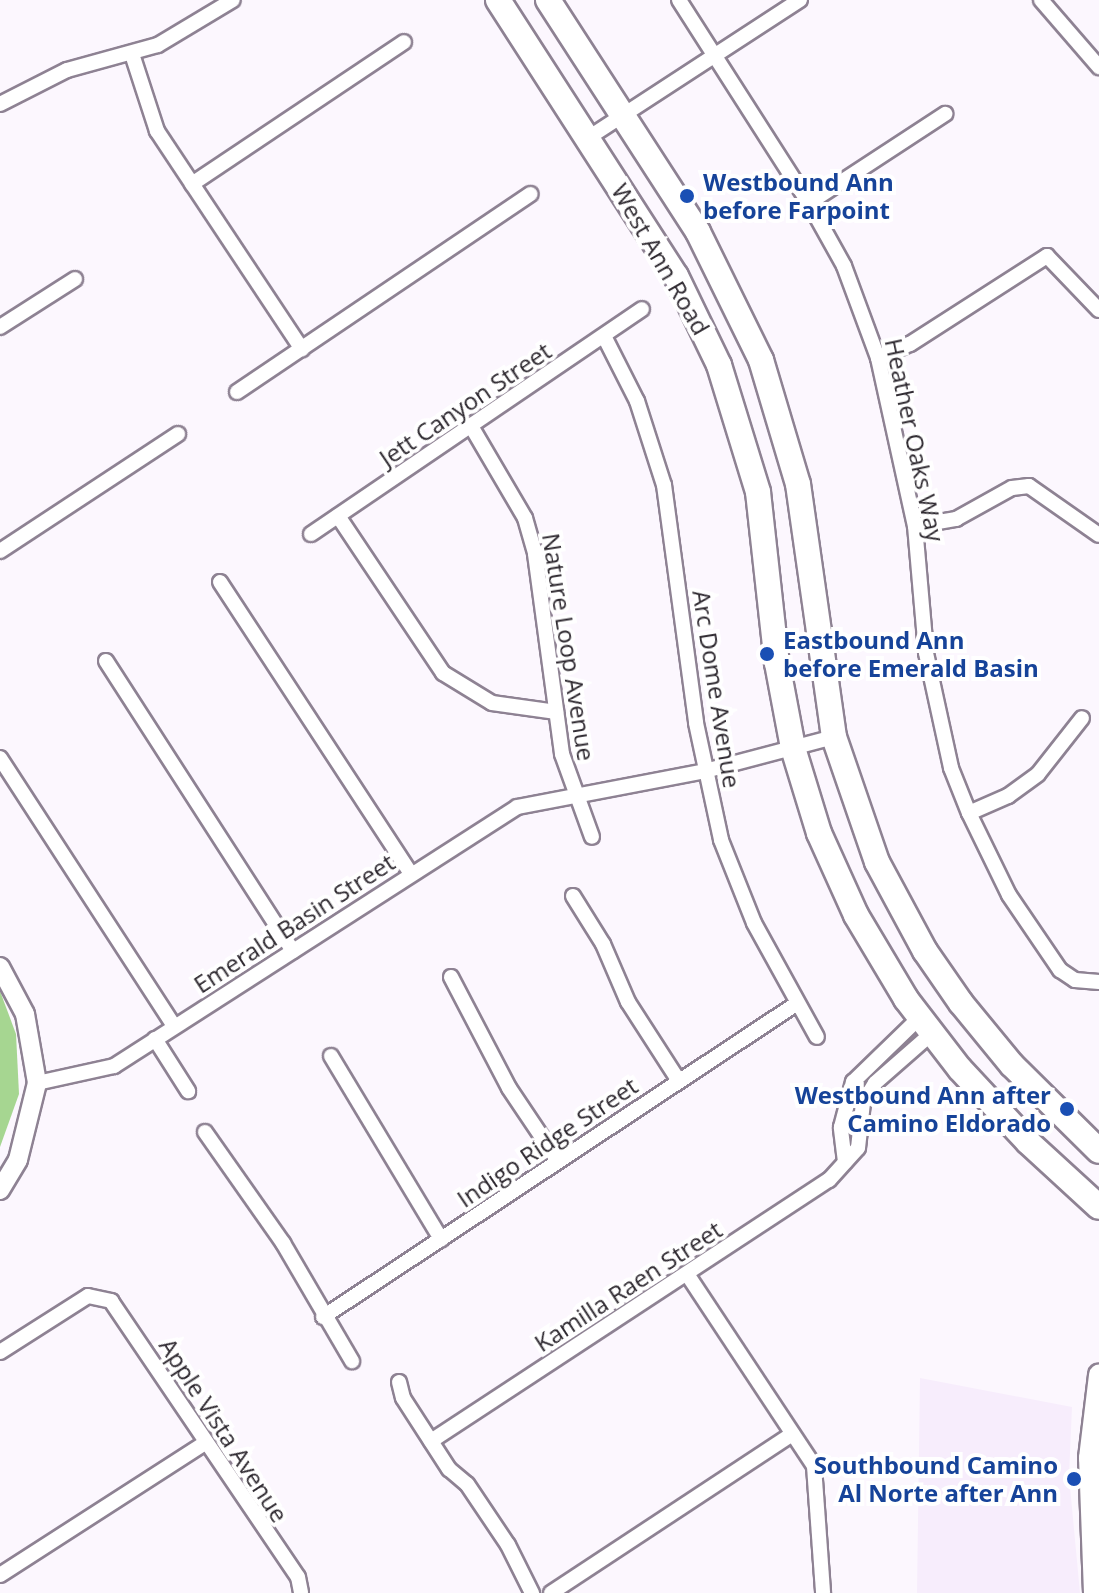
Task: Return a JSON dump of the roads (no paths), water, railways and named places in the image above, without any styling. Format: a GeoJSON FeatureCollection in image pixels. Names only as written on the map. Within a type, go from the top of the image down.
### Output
{"type":"FeatureCollection","features":[{"type":"Feature","properties":{"kind":"main road","name":"West Ann Road"},"geometry":{"type":"LineString","coordinates":[[498,0],[692,305],[734,408],[763,520],[777,663],[793,748],[819,833],[842,885],[925,1026],[1019,1133],[1099,1207]]}},
{"type":"Feature","properties":{"kind":"main road","name":"West Ann Road"},"geometry":{"type":"LineString","coordinates":[[548,0],[720,270],[773,393],[804,517],[834,737],[877,862],[925,951],[1012,1065],[1099,1151]]}},
{"type":"Feature","properties":{"kind":"main road"},"geometry":{"type":"LineString","coordinates":[[1094,1593],[1089,1484],[1099,1375]]}},
{"type":"Feature","properties":{"kind":"main road"},"geometry":{"type":"LineString","coordinates":[[1089,1484],[1099,1511]]}},
{"type":"Feature","properties":{"kind":"street"},"geometry":{"type":"LineString","coordinates":[[0,104],[67,70],[132,54],[180,35],[233,0]]}},
{"type":"Feature","properties":{"kind":"street","name":"Heather Oaks Way"},"geometry":{"type":"LineString","coordinates":[[679,0],[809,203],[844,266],[878,358],[915,526],[926,653],[951,768],[969,813],[1009,895],[1060,970],[1096,983]]}},
{"type":"Feature","properties":{"kind":"street"},"geometry":{"type":"LineString","coordinates":[[588,138],[800,0]]}},
{"type":"Feature","properties":{"kind":"street"},"geometry":{"type":"LineString","coordinates":[[1041,0],[1099,67]]}},
{"type":"Feature","properties":{"kind":"street"},"geometry":{"type":"LineString","coordinates":[[192,184],[404,42]]}},
{"type":"Feature","properties":{"kind":"street"},"geometry":{"type":"LineString","coordinates":[[132,54],[157,131],[302,349]]}},
{"type":"Feature","properties":{"kind":"street"},"geometry":{"type":"LineString","coordinates":[[809,203],[945,114]]}},
{"type":"Feature","properties":{"kind":"street"},"geometry":{"type":"LineString","coordinates":[[237,392],[530,194]]}},
{"type":"Feature","properties":{"kind":"street"},"geometry":{"type":"LineString","coordinates":[[878,358],[910,344],[1047,256],[1099,310]]}},
{"type":"Feature","properties":{"kind":"street"},"geometry":{"type":"LineString","coordinates":[[0,327],[75,279]]}},
{"type":"Feature","properties":{"kind":"street","name":"Jett Canyon Street"},"geometry":{"type":"LineString","coordinates":[[311,534],[605,338],[642,309]]}},
{"type":"Feature","properties":{"kind":"street","name":"Arc Dome Avenue"},"geometry":{"type":"LineString","coordinates":[[605,338],[637,401],[664,485],[705,771],[721,840],[754,923],[796,1004],[817,1037]]}},
{"type":"Feature","properties":{"kind":"street","name":"Nature Loop Avenue"},"geometry":{"type":"LineString","coordinates":[[471,426],[525,518],[535,554],[556,712],[573,795],[592,837]]}},
{"type":"Feature","properties":{"kind":"street"},"geometry":{"type":"LineString","coordinates":[[0,551],[178,434]]}},
{"type":"Feature","properties":{"kind":"street"},"geometry":{"type":"LineString","coordinates":[[915,526],[956,519],[1012,488],[1029,486],[1099,535]]}},
{"type":"Feature","properties":{"kind":"street"},"geometry":{"type":"LineString","coordinates":[[338,516],[443,673],[492,703],[556,712]]}},
{"type":"Feature","properties":{"kind":"street"},"geometry":{"type":"LineString","coordinates":[[220,582],[411,874]]}},
{"type":"Feature","properties":{"kind":"street"},"geometry":{"type":"LineString","coordinates":[[106,661],[293,951]]}},
{"type":"Feature","properties":{"kind":"street"},"geometry":{"type":"LineString","coordinates":[[969,813],[1008,796],[1038,774],[1082,718]]}},
{"type":"Feature","properties":{"kind":"street","name":"Emerald Basin Street"},"geometry":{"type":"LineString","coordinates":[[37,1083],[114,1066],[491,819],[517,807],[705,771],[834,737]]}},
{"type":"Feature","properties":{"kind":"street"},"geometry":{"type":"LineString","coordinates":[[0,758],[174,1026]]}},
{"type":"Feature","properties":{"kind":"street"},"geometry":{"type":"LineString","coordinates":[[573,896],[603,944],[628,1002],[679,1081]]}},
{"type":"Feature","properties":{"kind":"street"},"geometry":{"type":"LineString","coordinates":[[0,967],[25,1014],[37,1083],[18,1160],[0,1190]]}},
{"type":"Feature","properties":{"kind":"street"},"geometry":{"type":"LineString","coordinates":[[451,977],[509,1088],[558,1161]]}},
{"type":"Feature","properties":{"kind":"street","name":"Indigo Ridge Street"},"geometry":{"type":"LineString","coordinates":[[323,1317],[796,1004]]}},
{"type":"Feature","properties":{"kind":"street","name":"Kamilla Raen Street"},"geometry":{"type":"LineString","coordinates":[[431,1441],[829,1180],[845,1162],[841,1127],[853,1082],[925,1026]]}},
{"type":"Feature","properties":{"kind":"street"},"geometry":{"type":"LineString","coordinates":[[155,1039],[188,1091]]}},
{"type":"Feature","properties":{"kind":"street"},"geometry":{"type":"LineString","coordinates":[[331,1056],[441,1239]]}},
{"type":"Feature","properties":{"kind":"street"},"geometry":{"type":"LineString","coordinates":[[205,1132],[283,1243],[323,1317],[352,1361]]}},
{"type":"Feature","properties":{"kind":"street"},"geometry":{"type":"LineString","coordinates":[[687,1274],[814,1466],[823,1593]]}},
{"type":"Feature","properties":{"kind":"street","name":"Apple Vista Avenue"},"geometry":{"type":"LineString","coordinates":[[0,1352],[76,1303],[101,1297],[120,1311],[298,1577],[301,1593]]}},
{"type":"Feature","properties":{"kind":"street"},"geometry":{"type":"LineString","coordinates":[[399,1382],[403,1398],[431,1441],[508,1545],[532,1593]]}},
{"type":"Feature","properties":{"kind":"street"},"geometry":{"type":"LineString","coordinates":[[551,1593],[792,1434]]}},
{"type":"Feature","properties":{"kind":"street"},"geometry":{"type":"LineString","coordinates":[[0,1575],[206,1442]]}},
{"type":"Feature","properties":{"kind":"place","name":"Westbound Ann before Farpoint"},"geometry":{"type":"Point","coordinates":[687,196]}},
{"type":"Feature","properties":{"kind":"place","name":"Eastbound Ann before Emerald Basin"},"geometry":{"type":"Point","coordinates":[767,654]}},
{"type":"Feature","properties":{"kind":"place","name":"Westbound Ann after Camino Eldorado"},"geometry":{"type":"Point","coordinates":[1067,1109]}},
{"type":"Feature","properties":{"kind":"place","name":"Southbound Camino Al Norte after Ann"},"geometry":{"type":"Point","coordinates":[1074,1479]}}]}
